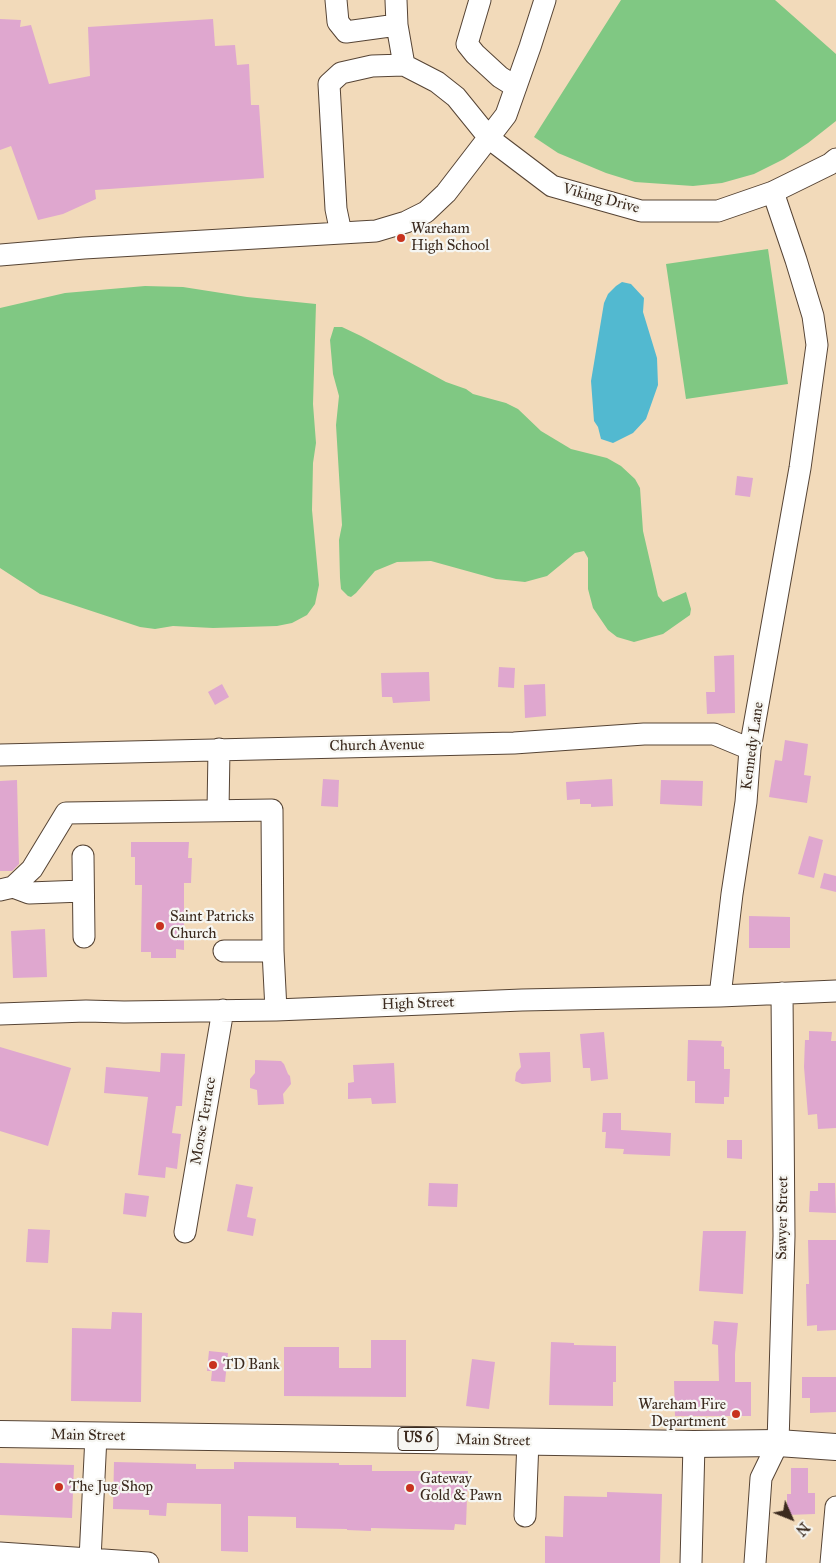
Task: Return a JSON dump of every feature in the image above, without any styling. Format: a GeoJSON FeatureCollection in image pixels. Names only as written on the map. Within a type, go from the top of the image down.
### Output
{"type":"FeatureCollection","features":[{"type":"Feature","properties":{"kind":"main road","name":"Main Street"},"geometry":{"type":"LineString","coordinates":[[0,1434],[694,1444],[778,1443],[836,1447]]}},
{"type":"Feature","properties":{"kind":"street"},"geometry":{"type":"LineString","coordinates":[[336,0],[338,22],[346,32],[397,25]]}},
{"type":"Feature","properties":{"kind":"street"},"geometry":{"type":"LineString","coordinates":[[396,0],[397,25],[404,65]]}},
{"type":"Feature","properties":{"kind":"street"},"geometry":{"type":"LineString","coordinates":[[480,0],[468,44],[475,54],[500,77],[516,87]]}},
{"type":"Feature","properties":{"kind":"street"},"geometry":{"type":"LineString","coordinates":[[0,255],[84,248],[341,234],[376,231],[406,222],[426,212],[446,193],[506,115],[545,0]]}},
{"type":"Feature","properties":{"kind":"street"},"geometry":{"type":"LineString","coordinates":[[341,234],[336,209],[329,84],[341,73],[372,66],[404,65],[437,82],[456,97],[490,138]]}},
{"type":"Feature","properties":{"kind":"street","name":"Viking Drive"},"geometry":{"type":"LineString","coordinates":[[490,138],[552,186],[641,211],[718,211],[773,192],[830,164],[836,159]]}},
{"type":"Feature","properties":{"kind":"street","name":"Kennedy Lane"},"geometry":{"type":"LineString","coordinates":[[720,996],[746,802],[750,749],[794,498],[817,345],[813,316],[773,192]]}},
{"type":"Feature","properties":{"kind":"street","name":"Church Avenue"},"geometry":{"type":"LineString","coordinates":[[0,755],[514,743],[644,734],[714,734],[750,749]]}},
{"type":"Feature","properties":{"kind":"street"},"geometry":{"type":"LineString","coordinates":[[218,811],[219,749]]}},
{"type":"Feature","properties":{"kind":"street"},"geometry":{"type":"LineString","coordinates":[[7,889],[32,869],[66,813],[272,810],[273,951],[276,1010]]}},
{"type":"Feature","properties":{"kind":"street"},"geometry":{"type":"LineString","coordinates":[[83,856],[84,937]]}},
{"type":"Feature","properties":{"kind":"street"},"geometry":{"type":"LineString","coordinates":[[7,889],[29,893],[83,891]]}},
{"type":"Feature","properties":{"kind":"street"},"geometry":{"type":"LineString","coordinates":[[224,951],[273,951]]}},
{"type":"Feature","properties":{"kind":"street","name":"High Street"},"geometry":{"type":"LineString","coordinates":[[0,1014],[86,1011],[276,1010],[522,1000],[720,996],[836,991]]}},
{"type":"Feature","properties":{"kind":"street","name":"Sawyer Street"},"geometry":{"type":"LineString","coordinates":[[778,1443],[784,1236],[782,993]]}},
{"type":"Feature","properties":{"kind":"street","name":"Morse Terrace"},"geometry":{"type":"LineString","coordinates":[[185,1232],[224,1010]]}},
{"type":"Feature","properties":{"kind":"street"},"geometry":{"type":"LineString","coordinates":[[90,1558],[96,1436]]}},
{"type":"Feature","properties":{"kind":"street"},"geometry":{"type":"LineString","coordinates":[[524,1516],[528,1442]]}},
{"type":"Feature","properties":{"kind":"street"},"geometry":{"type":"LineString","coordinates":[[755,1563],[761,1478],[778,1443]]}},
{"type":"Feature","properties":{"kind":"street"},"geometry":{"type":"LineString","coordinates":[[690,1563],[694,1444]]}},
{"type":"Feature","properties":{"kind":"street"},"geometry":{"type":"LineString","coordinates":[[831,1563],[836,1506]]}},
{"type":"Feature","properties":{"kind":"street"},"geometry":{"type":"LineString","coordinates":[[0,1553],[148,1563]]}},
{"type":"Feature","properties":{"kind":"green space"},"geometry":{"type":"Polygon","coordinates":[[[621,0],[775,0],[836,54],[836,121],[784,159],[754,174],[722,183],[693,186],[635,182],[606,173],[558,153],[534,137],[621,0]]]}},
{"type":"Feature","properties":{"kind":"green space"},"geometry":{"type":"Polygon","coordinates":[[[768,249],[788,384],[686,399],[666,264],[768,249]]]}},
{"type":"Feature","properties":{"kind":"green space"},"geometry":{"type":"Polygon","coordinates":[[[145,286],[183,287],[247,297],[316,304],[313,404],[316,443],[313,463],[312,510],[319,585],[315,604],[307,615],[292,623],[277,626],[213,628],[173,626],[155,629],[140,627],[40,594],[0,568],[0,308],[65,293],[145,286]]]}},
{"type":"Feature","properties":{"kind":"green space"},"geometry":{"type":"Polygon","coordinates":[[[334,327],[342,327],[361,336],[446,382],[466,389],[473,394],[506,403],[518,409],[541,431],[571,449],[607,458],[621,466],[635,479],[640,488],[643,531],[658,596],[663,602],[686,592],[691,609],[690,615],[663,634],[634,642],[617,637],[608,630],[593,608],[588,589],[588,558],[584,551],[575,553],[547,576],[525,582],[496,579],[431,561],[397,562],[375,571],[356,593],[351,597],[348,596],[341,589],[340,578],[339,540],[342,525],[336,425],[339,396],[333,374],[330,340],[334,327]]]}},
{"type":"Feature","properties":{"kind":"water"},"geometry":{"type":"Polygon","coordinates":[[[622,282],[631,284],[644,298],[643,312],[657,358],[658,385],[646,419],[633,433],[613,443],[601,439],[598,427],[594,421],[591,381],[604,303],[608,294],[622,282]]]}},
{"type":"Feature","properties":{"kind":"building"},"geometry":{"type":"Polygon","coordinates":[[[0,19],[21,20],[20,27],[31,25],[49,84],[90,76],[88,27],[213,19],[215,46],[235,45],[237,65],[249,64],[251,105],[259,105],[264,178],[95,190],[96,199],[63,214],[38,220],[11,146],[0,150],[0,19]]]}},
{"type":"Feature","properties":{"kind":"building"},"geometry":{"type":"Polygon","coordinates":[[[737,476],[753,478],[750,497],[735,495],[737,476]]]}},
{"type":"Feature","properties":{"kind":"building"},"geometry":{"type":"Polygon","coordinates":[[[734,655],[735,713],[707,714],[706,692],[715,692],[714,656],[734,655]]]}},
{"type":"Feature","properties":{"kind":"building"},"geometry":{"type":"Polygon","coordinates":[[[499,667],[515,668],[514,688],[498,687],[499,667]]]}},
{"type":"Feature","properties":{"kind":"building"},"geometry":{"type":"Polygon","coordinates":[[[429,672],[430,701],[393,703],[392,697],[382,697],[381,673],[429,672]]]}},
{"type":"Feature","properties":{"kind":"building"},"geometry":{"type":"Polygon","coordinates":[[[222,684],[229,697],[215,705],[208,692],[222,684]]]}},
{"type":"Feature","properties":{"kind":"building"},"geometry":{"type":"Polygon","coordinates":[[[545,684],[546,716],[525,718],[524,685],[545,684]]]}},
{"type":"Feature","properties":{"kind":"building"},"geometry":{"type":"Polygon","coordinates":[[[785,740],[808,744],[804,775],[811,776],[807,803],[769,797],[775,760],[782,761],[785,740]]]}},
{"type":"Feature","properties":{"kind":"building"},"geometry":{"type":"Polygon","coordinates":[[[323,779],[339,780],[338,807],[321,806],[323,779]]]}},
{"type":"Feature","properties":{"kind":"building"},"geometry":{"type":"Polygon","coordinates":[[[612,779],[613,806],[591,807],[591,804],[580,804],[580,799],[567,800],[566,782],[612,779]]]}},
{"type":"Feature","properties":{"kind":"building"},"geometry":{"type":"Polygon","coordinates":[[[17,780],[19,864],[12,871],[0,871],[0,781],[17,780]]]}},
{"type":"Feature","properties":{"kind":"building"},"geometry":{"type":"Polygon","coordinates":[[[661,780],[703,781],[702,806],[660,804],[661,780]]]}},
{"type":"Feature","properties":{"kind":"building"},"geometry":{"type":"Polygon","coordinates":[[[809,836],[823,840],[814,878],[798,874],[809,836]]]}},
{"type":"Feature","properties":{"kind":"building"},"geometry":{"type":"Polygon","coordinates":[[[131,842],[189,842],[188,858],[192,858],[191,883],[184,883],[184,950],[176,949],[176,958],[151,958],[151,952],[141,952],[142,885],[135,885],[135,857],[131,857],[131,842]]]}},
{"type":"Feature","properties":{"kind":"building"},"geometry":{"type":"Polygon","coordinates":[[[824,873],[836,876],[836,892],[820,888],[824,873]]]}},
{"type":"Feature","properties":{"kind":"building"},"geometry":{"type":"Polygon","coordinates":[[[749,916],[790,917],[790,948],[749,948],[749,916]]]}},
{"type":"Feature","properties":{"kind":"building"},"geometry":{"type":"Polygon","coordinates":[[[45,929],[47,977],[13,978],[11,931],[45,929]]]}},
{"type":"Feature","properties":{"kind":"building"},"geometry":{"type":"Polygon","coordinates":[[[809,1031],[832,1032],[831,1041],[836,1041],[836,1128],[818,1129],[817,1114],[808,1115],[804,1067],[805,1040],[809,1040],[809,1031]]]}},
{"type":"Feature","properties":{"kind":"building"},"geometry":{"type":"Polygon","coordinates":[[[604,1032],[608,1079],[591,1081],[590,1068],[583,1068],[580,1034],[604,1032]]]}},
{"type":"Feature","properties":{"kind":"building"},"geometry":{"type":"Polygon","coordinates":[[[688,1040],[722,1041],[721,1046],[724,1047],[724,1069],[730,1069],[729,1097],[724,1097],[724,1104],[695,1103],[695,1081],[687,1081],[688,1040]]]}},
{"type":"Feature","properties":{"kind":"building"},"geometry":{"type":"Polygon","coordinates":[[[0,1047],[71,1068],[48,1146],[0,1131],[0,1047]]]}},
{"type":"Feature","properties":{"kind":"building"},"geometry":{"type":"Polygon","coordinates":[[[550,1052],[551,1082],[522,1084],[515,1081],[516,1073],[521,1067],[519,1053],[550,1052]]]}},
{"type":"Feature","properties":{"kind":"building"},"geometry":{"type":"Polygon","coordinates":[[[161,1053],[185,1054],[182,1106],[176,1106],[172,1133],[181,1134],[177,1169],[166,1167],[165,1178],[138,1175],[148,1097],[104,1093],[106,1067],[160,1072],[161,1053]]]}},
{"type":"Feature","properties":{"kind":"building"},"geometry":{"type":"Polygon","coordinates":[[[255,1060],[281,1061],[284,1064],[290,1076],[291,1084],[283,1094],[284,1104],[258,1105],[257,1090],[250,1088],[250,1079],[255,1073],[255,1060]]]}},
{"type":"Feature","properties":{"kind":"building"},"geometry":{"type":"Polygon","coordinates":[[[394,1063],[396,1103],[372,1104],[371,1098],[348,1099],[348,1083],[354,1082],[353,1065],[394,1063]]]}},
{"type":"Feature","properties":{"kind":"building"},"geometry":{"type":"Polygon","coordinates":[[[603,1113],[621,1113],[621,1130],[671,1133],[670,1156],[623,1154],[624,1149],[605,1148],[606,1132],[602,1132],[603,1113]]]}},
{"type":"Feature","properties":{"kind":"building"},"geometry":{"type":"Polygon","coordinates":[[[727,1140],[742,1140],[742,1159],[727,1158],[727,1140]]]}},
{"type":"Feature","properties":{"kind":"building"},"geometry":{"type":"Polygon","coordinates":[[[429,1183],[458,1184],[457,1207],[428,1206],[429,1183]]]}},
{"type":"Feature","properties":{"kind":"building"},"geometry":{"type":"Polygon","coordinates":[[[818,1183],[835,1183],[836,1213],[809,1212],[810,1191],[818,1191],[818,1183]]]}},
{"type":"Feature","properties":{"kind":"building"},"geometry":{"type":"Polygon","coordinates":[[[236,1184],[253,1187],[247,1217],[256,1219],[253,1236],[227,1231],[236,1184]]]}},
{"type":"Feature","properties":{"kind":"building"},"geometry":{"type":"Polygon","coordinates":[[[125,1193],[149,1196],[146,1217],[123,1214],[125,1193]]]}},
{"type":"Feature","properties":{"kind":"building"},"geometry":{"type":"Polygon","coordinates":[[[28,1229],[50,1230],[48,1263],[26,1262],[28,1229]]]}},
{"type":"Feature","properties":{"kind":"building"},"geometry":{"type":"Polygon","coordinates":[[[703,1231],[746,1231],[743,1294],[699,1291],[703,1231]]]}},
{"type":"Feature","properties":{"kind":"building"},"geometry":{"type":"Polygon","coordinates":[[[808,1240],[836,1240],[836,1330],[817,1331],[817,1325],[807,1326],[806,1284],[809,1284],[808,1240]]]}},
{"type":"Feature","properties":{"kind":"building"},"geometry":{"type":"Polygon","coordinates":[[[112,1312],[142,1313],[141,1402],[71,1401],[72,1328],[111,1329],[112,1312]]]}},
{"type":"Feature","properties":{"kind":"building"},"geometry":{"type":"Polygon","coordinates":[[[714,1321],[738,1323],[735,1382],[751,1382],[751,1416],[675,1416],[674,1381],[719,1381],[718,1345],[712,1344],[714,1321]]]}},
{"type":"Feature","properties":{"kind":"building"},"geometry":{"type":"Polygon","coordinates":[[[371,1340],[406,1340],[406,1397],[284,1396],[284,1347],[339,1347],[339,1368],[371,1368],[371,1340]]]}},
{"type":"Feature","properties":{"kind":"building"},"geometry":{"type":"Polygon","coordinates":[[[551,1342],[574,1343],[574,1345],[616,1346],[616,1382],[613,1382],[613,1406],[549,1405],[551,1342]]]}},
{"type":"Feature","properties":{"kind":"building"},"geometry":{"type":"Polygon","coordinates":[[[209,1351],[228,1353],[225,1382],[211,1381],[212,1371],[207,1371],[209,1351]]]}},
{"type":"Feature","properties":{"kind":"building"},"geometry":{"type":"Polygon","coordinates":[[[472,1359],[495,1362],[489,1409],[466,1406],[472,1359]]]}},
{"type":"Feature","properties":{"kind":"building"},"geometry":{"type":"Polygon","coordinates":[[[802,1377],[836,1377],[836,1412],[810,1413],[810,1398],[802,1398],[802,1377]]]}},
{"type":"Feature","properties":{"kind":"building"},"geometry":{"type":"Polygon","coordinates":[[[114,1462],[196,1464],[196,1469],[234,1469],[234,1462],[372,1465],[372,1471],[468,1471],[466,1525],[455,1524],[454,1530],[371,1528],[371,1531],[296,1528],[296,1517],[248,1516],[248,1552],[221,1551],[221,1504],[167,1503],[166,1516],[149,1515],[149,1510],[113,1509],[114,1462]]]}},
{"type":"Feature","properties":{"kind":"building"},"geometry":{"type":"Polygon","coordinates":[[[0,1463],[74,1465],[72,1518],[0,1515],[0,1463]]]}},
{"type":"Feature","properties":{"kind":"building"},"geometry":{"type":"Polygon","coordinates":[[[791,1468],[808,1468],[808,1493],[815,1493],[815,1514],[787,1515],[787,1494],[791,1494],[791,1468]]]}},
{"type":"Feature","properties":{"kind":"building"},"geometry":{"type":"Polygon","coordinates":[[[607,1492],[662,1494],[660,1563],[545,1563],[545,1536],[563,1537],[564,1496],[607,1497],[607,1492]]]}},
{"type":"Feature","properties":{"kind":"place","name":"Wareham High School"},"geometry":{"type":"Point","coordinates":[401,238]}},
{"type":"Feature","properties":{"kind":"place","name":"Saint Patricks Church"},"geometry":{"type":"Point","coordinates":[160,926]}},
{"type":"Feature","properties":{"kind":"place","name":"TD Bank"},"geometry":{"type":"Point","coordinates":[213,1365]}},
{"type":"Feature","properties":{"kind":"place","name":"Wareham Fire Department"},"geometry":{"type":"Point","coordinates":[736,1414]}},
{"type":"Feature","properties":{"kind":"place","name":"The Jug Shop"},"geometry":{"type":"Point","coordinates":[59,1487]}},
{"type":"Feature","properties":{"kind":"place","name":"Gateway Gold & Pawn"},"geometry":{"type":"Point","coordinates":[410,1488]}}]}
